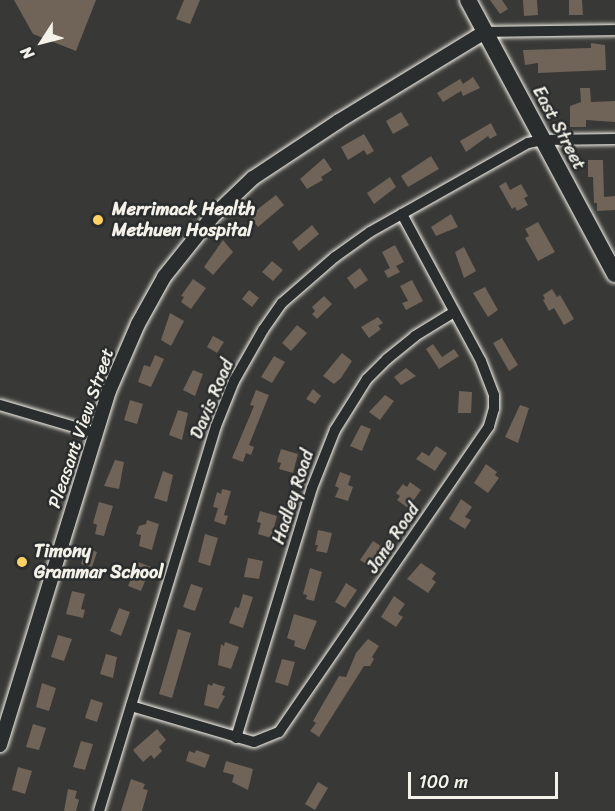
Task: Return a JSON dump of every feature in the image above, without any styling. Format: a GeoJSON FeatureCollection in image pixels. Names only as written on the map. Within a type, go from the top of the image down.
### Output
{"type":"FeatureCollection","features":[{"type":"Feature","properties":{"kind":"main road","name":"East Street"},"geometry":{"type":"LineString","coordinates":[[468,0],[543,140],[610,256],[615,274]]}},
{"type":"Feature","properties":{"kind":"street"},"geometry":{"type":"LineString","coordinates":[[485,32],[615,30]]}},
{"type":"Feature","properties":{"kind":"street","name":"Pleasant View Street"},"geometry":{"type":"LineString","coordinates":[[0,745],[95,433],[116,371],[151,299],[181,256],[230,198],[260,173],[331,126],[485,32]]}},
{"type":"Feature","properties":{"kind":"street","name":"Davis Road"},"geometry":{"type":"LineString","coordinates":[[99,811],[206,456],[225,403],[238,373],[282,303],[335,257],[402,214],[528,143],[543,140],[615,139]]}},
{"type":"Feature","properties":{"kind":"street","name":"Jane Road"},"geometry":{"type":"LineString","coordinates":[[131,706],[254,742],[264,741],[279,732],[489,426],[494,409],[494,395],[481,361],[402,214]]}},
{"type":"Feature","properties":{"kind":"street","name":"Hadley Road"},"geometry":{"type":"LineString","coordinates":[[236,738],[312,488],[335,430],[367,379],[387,359],[454,312]]}},
{"type":"Feature","properties":{"kind":"street"},"geometry":{"type":"LineString","coordinates":[[0,405],[95,433]]}},
{"type":"Feature","properties":{"kind":"building"},"geometry":{"type":"Polygon","coordinates":[[[14,0],[96,0],[76,51],[33,34],[14,0]]]}},
{"type":"Feature","properties":{"kind":"building"},"geometry":{"type":"Polygon","coordinates":[[[184,0],[200,0],[190,24],[176,19],[184,0]]]}},
{"type":"Feature","properties":{"kind":"building"},"geometry":{"type":"Polygon","coordinates":[[[490,0],[502,0],[508,9],[500,14],[490,0]]]}},
{"type":"Feature","properties":{"kind":"building"},"geometry":{"type":"Polygon","coordinates":[[[523,0],[537,0],[538,15],[524,16],[523,0]]]}},
{"type":"Feature","properties":{"kind":"building"},"geometry":{"type":"Polygon","coordinates":[[[569,0],[582,0],[583,15],[569,15],[569,0]]]}},
{"type":"Feature","properties":{"kind":"building"},"geometry":{"type":"Polygon","coordinates":[[[591,43],[605,45],[606,70],[538,73],[538,63],[525,65],[523,50],[591,48],[591,43]]]}},
{"type":"Feature","properties":{"kind":"building"},"geometry":{"type":"Polygon","coordinates":[[[473,77],[480,88],[463,96],[461,91],[443,102],[437,93],[460,79],[463,84],[473,77]]]}},
{"type":"Feature","properties":{"kind":"building"},"geometry":{"type":"Polygon","coordinates":[[[580,88],[590,88],[591,102],[615,101],[615,122],[586,120],[586,127],[570,127],[570,106],[581,102],[580,88]]]}},
{"type":"Feature","properties":{"kind":"building"},"geometry":{"type":"Polygon","coordinates":[[[401,112],[409,125],[393,134],[386,121],[401,112]]]}},
{"type":"Feature","properties":{"kind":"building"},"geometry":{"type":"Polygon","coordinates":[[[491,123],[497,135],[490,139],[488,136],[466,152],[460,141],[491,123]]]}},
{"type":"Feature","properties":{"kind":"building"},"geometry":{"type":"Polygon","coordinates":[[[364,134],[374,151],[367,155],[364,150],[348,160],[341,147],[364,134]]]}},
{"type":"Feature","properties":{"kind":"building"},"geometry":{"type":"Polygon","coordinates":[[[431,156],[439,169],[408,187],[401,176],[431,156]]]}},
{"type":"Feature","properties":{"kind":"building"},"geometry":{"type":"Polygon","coordinates":[[[324,158],[332,170],[321,177],[323,180],[307,189],[300,179],[324,158]]]}},
{"type":"Feature","properties":{"kind":"building"},"geometry":{"type":"Polygon","coordinates":[[[588,160],[603,160],[604,197],[615,196],[615,210],[597,211],[597,203],[594,203],[593,177],[588,177],[588,160]]]}},
{"type":"Feature","properties":{"kind":"building"},"geometry":{"type":"Polygon","coordinates":[[[390,177],[396,187],[374,204],[367,193],[390,177]]]}},
{"type":"Feature","properties":{"kind":"building"},"geometry":{"type":"Polygon","coordinates":[[[506,182],[510,190],[521,184],[528,196],[524,198],[528,205],[517,211],[515,207],[512,209],[499,186],[506,182]]]}},
{"type":"Feature","properties":{"kind":"building"},"geometry":{"type":"Polygon","coordinates":[[[276,195],[284,205],[258,227],[249,216],[276,195]]]}},
{"type":"Feature","properties":{"kind":"building"},"geometry":{"type":"Polygon","coordinates":[[[451,214],[458,227],[436,236],[431,227],[451,214]]]}},
{"type":"Feature","properties":{"kind":"building"},"geometry":{"type":"Polygon","coordinates":[[[538,222],[555,252],[538,261],[525,238],[529,236],[525,229],[538,222]]]}},
{"type":"Feature","properties":{"kind":"building"},"geometry":{"type":"Polygon","coordinates":[[[312,225],[319,234],[299,251],[292,242],[312,225]]]}},
{"type":"Feature","properties":{"kind":"building"},"geometry":{"type":"Polygon","coordinates":[[[223,240],[233,252],[213,275],[204,267],[223,240]]]}},
{"type":"Feature","properties":{"kind":"building"},"geometry":{"type":"Polygon","coordinates":[[[395,245],[404,262],[396,266],[400,272],[388,278],[384,271],[390,268],[382,252],[395,245]]]}},
{"type":"Feature","properties":{"kind":"building"},"geometry":{"type":"Polygon","coordinates":[[[464,247],[476,271],[464,278],[455,252],[464,247]]]}},
{"type":"Feature","properties":{"kind":"building"},"geometry":{"type":"Polygon","coordinates":[[[272,261],[283,270],[273,281],[262,272],[272,261]]]}},
{"type":"Feature","properties":{"kind":"building"},"geometry":{"type":"Polygon","coordinates":[[[360,268],[368,280],[355,289],[347,278],[360,268]]]}},
{"type":"Feature","properties":{"kind":"building"},"geometry":{"type":"Polygon","coordinates":[[[193,279],[206,288],[191,309],[181,302],[184,297],[181,296],[193,279]]]}},
{"type":"Feature","properties":{"kind":"building"},"geometry":{"type":"Polygon","coordinates":[[[412,280],[423,301],[406,310],[402,303],[408,301],[400,286],[412,280]]]}},
{"type":"Feature","properties":{"kind":"building"},"geometry":{"type":"Polygon","coordinates":[[[485,287],[498,310],[488,317],[473,293],[485,287]]]}},
{"type":"Feature","properties":{"kind":"building"},"geometry":{"type":"Polygon","coordinates":[[[552,289],[557,297],[560,295],[574,319],[564,325],[554,308],[549,311],[543,300],[545,299],[543,295],[552,289]]]}},
{"type":"Feature","properties":{"kind":"building"},"geometry":{"type":"Polygon","coordinates":[[[249,290],[259,298],[252,307],[242,299],[249,290]]]}},
{"type":"Feature","properties":{"kind":"building"},"geometry":{"type":"Polygon","coordinates":[[[324,296],[332,304],[317,319],[312,314],[315,311],[312,307],[324,296]]]}},
{"type":"Feature","properties":{"kind":"building"},"geometry":{"type":"Polygon","coordinates":[[[170,313],[184,321],[171,346],[161,340],[170,313]]]}},
{"type":"Feature","properties":{"kind":"building"},"geometry":{"type":"Polygon","coordinates":[[[378,317],[383,323],[378,326],[381,329],[369,338],[361,327],[378,317]]]}},
{"type":"Feature","properties":{"kind":"building"},"geometry":{"type":"Polygon","coordinates":[[[297,325],[307,333],[291,351],[282,343],[297,325]]]}},
{"type":"Feature","properties":{"kind":"building"},"geometry":{"type":"Polygon","coordinates":[[[213,336],[224,342],[217,353],[207,347],[213,336]]]}},
{"type":"Feature","properties":{"kind":"building"},"geometry":{"type":"Polygon","coordinates":[[[502,338],[518,365],[509,371],[493,343],[502,338]]]}},
{"type":"Feature","properties":{"kind":"building"},"geometry":{"type":"Polygon","coordinates":[[[433,344],[442,357],[454,349],[459,356],[439,369],[426,349],[433,344]]]}},
{"type":"Feature","properties":{"kind":"building"},"geometry":{"type":"Polygon","coordinates":[[[342,353],[352,361],[341,378],[334,384],[323,376],[342,353]]]}},
{"type":"Feature","properties":{"kind":"building"},"geometry":{"type":"Polygon","coordinates":[[[155,355],[164,359],[151,387],[138,382],[144,365],[150,367],[155,355]]]}},
{"type":"Feature","properties":{"kind":"building"},"geometry":{"type":"Polygon","coordinates":[[[274,356],[285,362],[272,383],[261,377],[274,356]]]}},
{"type":"Feature","properties":{"kind":"building"},"geometry":{"type":"Polygon","coordinates":[[[406,368],[416,376],[401,385],[394,377],[406,368]]]}},
{"type":"Feature","properties":{"kind":"building"},"geometry":{"type":"Polygon","coordinates":[[[193,370],[203,374],[195,396],[183,390],[193,370]]]}},
{"type":"Feature","properties":{"kind":"building"},"geometry":{"type":"Polygon","coordinates":[[[313,389],[321,396],[315,404],[306,399],[313,389]]]}},
{"type":"Feature","properties":{"kind":"building"},"geometry":{"type":"Polygon","coordinates":[[[256,390],[269,395],[249,445],[254,447],[251,455],[246,453],[243,462],[232,458],[254,406],[250,405],[256,390]]]}},
{"type":"Feature","properties":{"kind":"building"},"geometry":{"type":"Polygon","coordinates":[[[459,391],[472,392],[471,413],[458,413],[459,391]]]}},
{"type":"Feature","properties":{"kind":"building"},"geometry":{"type":"Polygon","coordinates":[[[385,395],[394,401],[380,420],[369,412],[385,395]]]}},
{"type":"Feature","properties":{"kind":"building"},"geometry":{"type":"Polygon","coordinates":[[[130,400],[143,404],[137,424],[124,420],[130,400]]]}},
{"type":"Feature","properties":{"kind":"building"},"geometry":{"type":"Polygon","coordinates":[[[520,405],[529,408],[518,443],[505,437],[520,405]]]}},
{"type":"Feature","properties":{"kind":"building"},"geometry":{"type":"Polygon","coordinates":[[[178,410],[188,413],[182,440],[169,435],[178,410]]]}},
{"type":"Feature","properties":{"kind":"building"},"geometry":{"type":"Polygon","coordinates":[[[361,425],[371,429],[362,451],[350,446],[361,425]]]}},
{"type":"Feature","properties":{"kind":"building"},"geometry":{"type":"Polygon","coordinates":[[[436,446],[447,453],[435,471],[416,459],[422,452],[429,456],[436,446]]]}},
{"type":"Feature","properties":{"kind":"building"},"geometry":{"type":"Polygon","coordinates":[[[281,449],[298,454],[293,473],[279,469],[281,463],[277,462],[281,449]]]}},
{"type":"Feature","properties":{"kind":"building"},"geometry":{"type":"Polygon","coordinates":[[[115,460],[124,462],[119,489],[104,486],[115,460]]]}},
{"type":"Feature","properties":{"kind":"building"},"geometry":{"type":"Polygon","coordinates":[[[486,464],[497,472],[495,475],[499,478],[488,493],[474,483],[486,464]]]}},
{"type":"Feature","properties":{"kind":"building"},"geometry":{"type":"Polygon","coordinates":[[[163,471],[173,475],[167,502],[154,498],[163,471]]]}},
{"type":"Feature","properties":{"kind":"building"},"geometry":{"type":"Polygon","coordinates":[[[340,472],[351,476],[348,485],[353,487],[348,501],[335,497],[339,488],[335,486],[340,472]]]}},
{"type":"Feature","properties":{"kind":"building"},"geometry":{"type":"Polygon","coordinates":[[[410,482],[421,490],[408,508],[397,500],[400,496],[396,493],[403,484],[407,487],[410,482]]]}},
{"type":"Feature","properties":{"kind":"building"},"geometry":{"type":"Polygon","coordinates":[[[222,489],[231,491],[224,515],[228,516],[225,525],[214,521],[218,508],[213,507],[217,492],[221,494],[222,489]]]}},
{"type":"Feature","properties":{"kind":"building"},"geometry":{"type":"Polygon","coordinates":[[[461,499],[472,507],[465,517],[471,520],[465,529],[449,519],[461,499]]]}},
{"type":"Feature","properties":{"kind":"building"},"geometry":{"type":"Polygon","coordinates":[[[99,502],[113,506],[104,536],[95,534],[97,525],[93,523],[99,502]]]}},
{"type":"Feature","properties":{"kind":"building"},"geometry":{"type":"Polygon","coordinates":[[[260,511],[277,516],[271,538],[258,534],[261,523],[257,522],[260,511]]]}},
{"type":"Feature","properties":{"kind":"building"},"geometry":{"type":"Polygon","coordinates":[[[147,520],[159,524],[152,550],[139,546],[141,535],[136,534],[139,526],[146,524],[147,520]]]}},
{"type":"Feature","properties":{"kind":"building"},"geometry":{"type":"Polygon","coordinates":[[[318,530],[332,533],[327,553],[316,551],[318,530]]]}},
{"type":"Feature","properties":{"kind":"building"},"geometry":{"type":"Polygon","coordinates":[[[205,534],[218,538],[210,566],[198,562],[205,534]]]}},
{"type":"Feature","properties":{"kind":"building"},"geometry":{"type":"Polygon","coordinates":[[[373,541],[384,548],[371,567],[360,560],[373,541]]]}},
{"type":"Feature","properties":{"kind":"building"},"geometry":{"type":"Polygon","coordinates":[[[86,548],[97,552],[92,567],[81,564],[86,548]]]}},
{"type":"Feature","properties":{"kind":"building"},"geometry":{"type":"Polygon","coordinates":[[[248,558],[263,561],[259,579],[244,577],[248,558]]]}},
{"type":"Feature","properties":{"kind":"building"},"geometry":{"type":"Polygon","coordinates":[[[138,562],[151,567],[141,591],[128,586],[138,562]]]}},
{"type":"Feature","properties":{"kind":"building"},"geometry":{"type":"Polygon","coordinates":[[[421,563],[436,573],[432,579],[436,582],[428,593],[407,579],[421,563]]]}},
{"type":"Feature","properties":{"kind":"building"},"geometry":{"type":"Polygon","coordinates":[[[310,568],[322,572],[314,601],[306,599],[307,595],[303,594],[310,568]]]}},
{"type":"Feature","properties":{"kind":"building"},"geometry":{"type":"Polygon","coordinates":[[[346,583],[357,590],[345,608],[335,602],[346,583]]]}},
{"type":"Feature","properties":{"kind":"building"},"geometry":{"type":"Polygon","coordinates":[[[191,584],[203,588],[195,611],[183,607],[191,584]]]}},
{"type":"Feature","properties":{"kind":"building"},"geometry":{"type":"Polygon","coordinates":[[[72,591],[85,594],[81,609],[85,610],[83,618],[66,614],[72,591]]]}},
{"type":"Feature","properties":{"kind":"building"},"geometry":{"type":"Polygon","coordinates":[[[243,594],[253,597],[243,628],[229,623],[235,607],[239,608],[243,594]]]}},
{"type":"Feature","properties":{"kind":"building"},"geometry":{"type":"Polygon","coordinates":[[[394,596],[405,604],[398,614],[403,617],[396,627],[381,617],[394,596]]]}},
{"type":"Feature","properties":{"kind":"building"},"geometry":{"type":"Polygon","coordinates":[[[119,608],[130,612],[121,636],[110,631],[119,608]]]}},
{"type":"Feature","properties":{"kind":"building"},"geometry":{"type":"Polygon","coordinates":[[[294,614],[317,621],[305,650],[294,646],[295,641],[287,638],[294,614]]]}},
{"type":"Feature","properties":{"kind":"building"},"geometry":{"type":"Polygon","coordinates":[[[178,629],[191,633],[172,698],[159,694],[178,629]]]}},
{"type":"Feature","properties":{"kind":"building"},"geometry":{"type":"Polygon","coordinates":[[[58,635],[72,639],[64,661],[51,657],[58,635]]]}},
{"type":"Feature","properties":{"kind":"building"},"geometry":{"type":"Polygon","coordinates":[[[368,639],[379,646],[372,657],[374,659],[370,666],[364,666],[319,737],[310,731],[316,723],[313,721],[339,676],[346,677],[356,653],[368,639]]]}},
{"type":"Feature","properties":{"kind":"building"},"geometry":{"type":"Polygon","coordinates":[[[225,642],[239,647],[231,669],[218,665],[221,644],[224,646],[225,642]]]}},
{"type":"Feature","properties":{"kind":"building"},"geometry":{"type":"Polygon","coordinates":[[[106,654],[117,657],[113,678],[100,674],[106,654]]]}},
{"type":"Feature","properties":{"kind":"building"},"geometry":{"type":"Polygon","coordinates":[[[282,659],[295,662],[288,686],[275,682],[282,659]]]}},
{"type":"Feature","properties":{"kind":"building"},"geometry":{"type":"Polygon","coordinates":[[[42,683],[56,688],[49,711],[36,707],[42,683]]]}},
{"type":"Feature","properties":{"kind":"building"},"geometry":{"type":"Polygon","coordinates":[[[213,683],[225,687],[222,695],[225,696],[218,709],[204,705],[208,684],[212,686],[213,683]]]}},
{"type":"Feature","properties":{"kind":"building"},"geometry":{"type":"Polygon","coordinates":[[[91,699],[103,703],[97,722],[85,718],[91,699]]]}},
{"type":"Feature","properties":{"kind":"building"},"geometry":{"type":"Polygon","coordinates":[[[33,724],[46,728],[39,750],[26,747],[33,724]]]}},
{"type":"Feature","properties":{"kind":"building"},"geometry":{"type":"Polygon","coordinates":[[[157,729],[166,740],[159,747],[162,751],[154,759],[151,755],[143,762],[133,750],[157,729]]]}},
{"type":"Feature","properties":{"kind":"building"},"geometry":{"type":"Polygon","coordinates":[[[81,741],[93,744],[85,770],[73,767],[81,741]]]}},
{"type":"Feature","properties":{"kind":"building"},"geometry":{"type":"Polygon","coordinates":[[[196,750],[210,755],[205,768],[186,761],[189,751],[195,753],[196,750]]]}},
{"type":"Feature","properties":{"kind":"building"},"geometry":{"type":"Polygon","coordinates":[[[226,761],[253,769],[248,790],[232,782],[234,775],[223,772],[226,761]]]}},
{"type":"Feature","properties":{"kind":"building"},"geometry":{"type":"Polygon","coordinates":[[[18,767],[32,771],[25,794],[12,790],[18,767]]]}},
{"type":"Feature","properties":{"kind":"building"},"geometry":{"type":"Polygon","coordinates":[[[131,779],[145,784],[143,789],[148,790],[142,811],[121,811],[131,779]]]}},
{"type":"Feature","properties":{"kind":"building"},"geometry":{"type":"Polygon","coordinates":[[[318,782],[328,788],[315,810],[305,804],[318,782]]]}},
{"type":"Feature","properties":{"kind":"building"},"geometry":{"type":"Polygon","coordinates":[[[68,789],[77,791],[75,798],[79,800],[76,811],[64,811],[68,789]]]}},
{"type":"Feature","properties":{"kind":"place","name":"Merrimack Health Methuen Hospital"},"geometry":{"type":"Point","coordinates":[98,220]}},
{"type":"Feature","properties":{"kind":"place","name":"Timony Grammar School"},"geometry":{"type":"Point","coordinates":[22,562]}}]}
